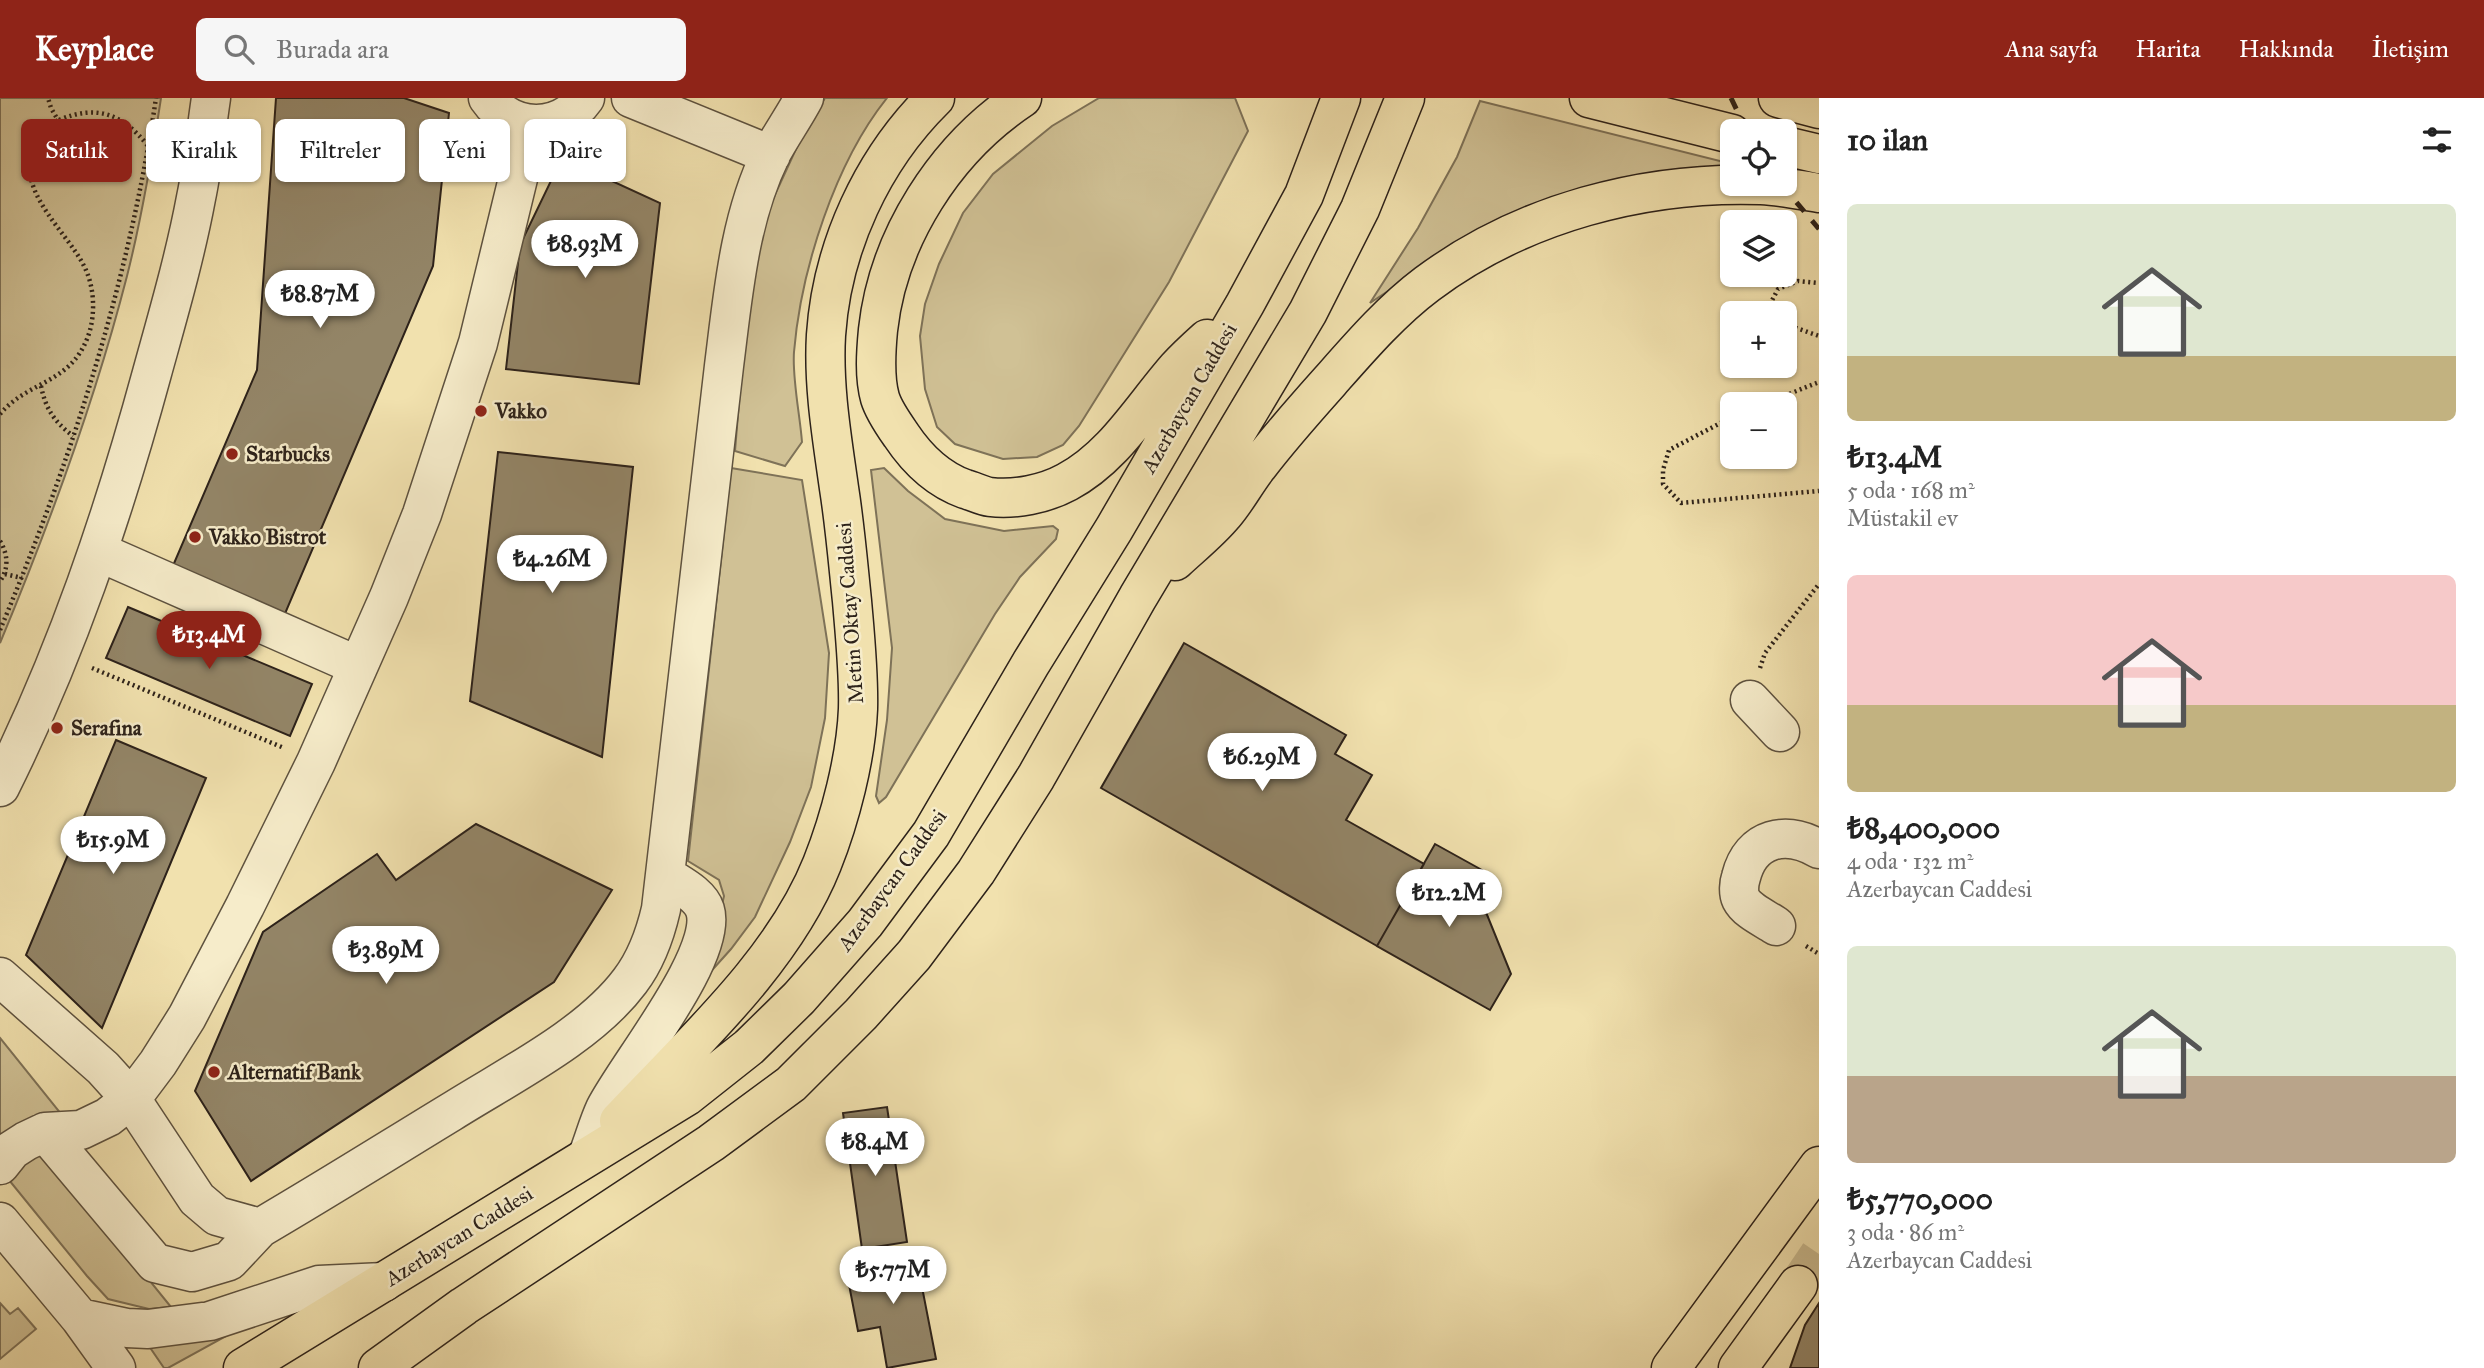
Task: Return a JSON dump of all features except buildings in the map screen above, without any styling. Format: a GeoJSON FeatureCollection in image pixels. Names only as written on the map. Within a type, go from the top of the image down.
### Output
{"type":"FeatureCollection","features":[{"type":"Feature","properties":{"kind":"main road","name":"Metin Oktay Caddesi"},"geometry":{"type":"LineString","coordinates":[[588,1155],[755,975],[802,905],[822,864],[838,815],[851,759],[858,709],[855,634],[826,390],[826,336],[832,287],[847,236],[880,165],[904,132],[935,98]]}},
{"type":"Feature","properties":{"kind":"main road"},"geometry":{"type":"LineString","coordinates":[[1022,98],[1008,107],[965,148],[937,180],[912,217],[897,250],[881,299],[876,354],[880,399],[918,459],[953,484],[989,497],[1030,496],[1066,483],[1101,460],[1178,366],[1245,304]]}},
{"type":"Feature","properties":{"kind":"main road","name":"Azerbaycan Caddesi"},"geometry":{"type":"LineString","coordinates":[[243,1368],[687,1096],[748,1048],[799,998],[865,923],[931,834],[1245,304],[1304,195],[1341,98]]}},
{"type":"Feature","properties":{"kind":"main road"},"geometry":{"type":"LineString","coordinates":[[378,1368],[464,1306],[721,1136],[791,1084],[914,956],[976,873],[1036,777],[1138,597],[1308,312],[1360,209],[1405,98]]}},
{"type":"Feature","properties":{"kind":"main road"},"geometry":{"type":"LineString","coordinates":[[1589,98],[1720,131]]}},
{"type":"Feature","properties":{"kind":"main road"},"geometry":{"type":"LineString","coordinates":[[1778,98],[1819,109]]}},
{"type":"Feature","properties":{"kind":"main road"},"geometry":{"type":"LineString","coordinates":[[1797,149],[1819,154]]}},
{"type":"Feature","properties":{"kind":"main road"},"geometry":{"type":"LineString","coordinates":[[1138,597],[1225,513],[1292,424],[1365,342],[1425,286],[1490,243],[1543,220],[1613,199],[1670,189],[1764,185],[1819,193]]}},
{"type":"Feature","properties":{"kind":"main road"},"geometry":{"type":"LineString","coordinates":[[1671,1368],[1819,1166]]}},
{"type":"Feature","properties":{"kind":"main road"},"geometry":{"type":"LineString","coordinates":[[1738,1368],[1798,1285]]}},
{"type":"Feature","properties":{"kind":"street"},"geometry":{"type":"LineString","coordinates":[[0,787],[31,724],[59,654],[99,552],[125,470],[173,297],[196,198],[211,98]]}},
{"type":"Feature","properties":{"kind":"street"},"geometry":{"type":"LineString","coordinates":[[488,98],[495,108],[512,120],[524,123]]}},
{"type":"Feature","properties":{"kind":"street"},"geometry":{"type":"LineString","coordinates":[[560,119],[570,115],[585,98]]}},
{"type":"Feature","properties":{"kind":"street"},"geometry":{"type":"LineString","coordinates":[[632,98],[771,155]]}},
{"type":"Feature","properties":{"kind":"street"},"geometry":{"type":"LineString","coordinates":[[45,1132],[155,1263],[192,1272],[229,1261],[260,1228],[353,1174],[584,1027],[629,982],[644,959],[661,909],[735,280],[743,241],[771,155],[804,98]]}},
{"type":"Feature","properties":{"kind":"street"},"geometry":{"type":"LineString","coordinates":[[0,1165],[12,1150],[45,1132],[81,1130],[108,1117],[131,1099],[187,1017],[316,762],[389,597],[422,514],[478,344],[524,154]]}},
{"type":"Feature","properties":{"kind":"street"},"geometry":{"type":"LineString","coordinates":[[99,552],[358,666]]}},
{"type":"Feature","properties":{"kind":"street"},"geometry":{"type":"LineString","coordinates":[[1750,700],[1780,732]]}},
{"type":"Feature","properties":{"kind":"street"},"geometry":{"type":"LineString","coordinates":[[1776,926],[1741,899],[1739,884],[1744,866],[1753,852],[1767,841],[1787,838],[1806,841],[1819,849]]}},
{"type":"Feature","properties":{"kind":"street"},"geometry":{"type":"LineString","coordinates":[[588,1155],[605,1111],[625,1075],[662,1022],[690,972],[705,932],[705,911],[700,901],[665,875]]}},
{"type":"Feature","properties":{"kind":"street"},"geometry":{"type":"LineString","coordinates":[[0,977],[103,1069],[131,1099],[197,1199],[216,1216],[260,1228]]}},
{"type":"Feature","properties":{"kind":"street"},"geometry":{"type":"LineString","coordinates":[[0,1222],[80,1318],[116,1368]]}},
{"type":"Feature","properties":{"kind":"street"},"geometry":{"type":"LineString","coordinates":[[80,1318],[148,1329],[210,1321],[319,1285],[384,1282]]}},
{"type":"Feature","properties":{"kind":"path"},"geometry":{"type":"LineString","coordinates":[[48,98],[57,119]]}},
{"type":"Feature","properties":{"kind":"path"},"geometry":{"type":"LineString","coordinates":[[153,119],[156,98]]}},
{"type":"Feature","properties":{"kind":"path"},"geometry":{"type":"LineString","coordinates":[[62,119],[87,112],[102,113],[120,119]]}},
{"type":"Feature","properties":{"kind":"path"},"geometry":{"type":"LineString","coordinates":[[132,129],[146,143]]}},
{"type":"Feature","properties":{"kind":"path"},"geometry":{"type":"LineString","coordinates":[[0,630],[22,578],[85,403],[124,266],[146,161]]}},
{"type":"Feature","properties":{"kind":"path"},"geometry":{"type":"LineString","coordinates":[[0,414],[21,394],[41,386],[69,369],[88,338],[93,313],[92,288],[85,266],[40,203],[32,182]]}},
{"type":"Feature","properties":{"kind":"path"},"geometry":{"type":"LineString","coordinates":[[1772,301],[1778,289],[1798,281],[1819,284]]}},
{"type":"Feature","properties":{"kind":"path"},"geometry":{"type":"LineString","coordinates":[[1797,328],[1819,336]]}},
{"type":"Feature","properties":{"kind":"path"},"geometry":{"type":"LineString","coordinates":[[1794,392],[1819,382]]}},
{"type":"Feature","properties":{"kind":"path"},"geometry":{"type":"LineString","coordinates":[[41,386],[45,405],[57,422],[73,436]]}},
{"type":"Feature","properties":{"kind":"path"},"geometry":{"type":"LineString","coordinates":[[1720,423],[1669,450],[1663,470],[1663,484],[1681,503],[1819,491]]}},
{"type":"Feature","properties":{"kind":"path"},"geometry":{"type":"LineString","coordinates":[[0,541],[5,549],[5,574],[0,581]]}},
{"type":"Feature","properties":{"kind":"path"},"geometry":{"type":"LineString","coordinates":[[5,574],[22,578]]}},
{"type":"Feature","properties":{"kind":"path"},"geometry":{"type":"LineString","coordinates":[[1750,700],[1765,653],[1819,584]]}},
{"type":"Feature","properties":{"kind":"path"},"geometry":{"type":"LineString","coordinates":[[59,654],[316,762]]}},
{"type":"Feature","properties":{"kind":"shaded area"},"geometry":{"type":"Polygon","coordinates":[[[0,98],[161,98],[158,119],[146,119],[147,182],[127,276],[101,369],[54,507],[0,643],[0,98]]]}},
{"type":"Feature","properties":{"kind":"shaded area"},"geometry":{"type":"Polygon","coordinates":[[[825,98],[887,98],[852,153],[824,218],[813,252],[804,286],[794,352],[802,442],[785,466],[735,451],[747,305],[767,212],[802,136],[825,98]]]}},
{"type":"Feature","properties":{"kind":"shaded area"},"geometry":{"type":"Polygon","coordinates":[[[1099,98],[1235,98],[1248,131],[1169,282],[1079,426],[1063,445],[1037,457],[1003,459],[955,444],[937,427],[925,389],[920,336],[925,304],[939,264],[963,213],[993,174],[1052,126],[1099,98]]]}},
{"type":"Feature","properties":{"kind":"shaded area"},"geometry":{"type":"Polygon","coordinates":[[[1480,101],[1720,161],[1720,171],[1474,234],[1370,303],[1418,228],[1457,157],[1480,101]]]}},
{"type":"Feature","properties":{"kind":"shaded area"},"geometry":{"type":"Polygon","coordinates":[[[731,468],[802,480],[829,653],[825,718],[811,787],[790,842],[755,917],[705,978],[724,896],[719,880],[688,861],[731,468]]]}},
{"type":"Feature","properties":{"kind":"shaded area"},"geometry":{"type":"Polygon","coordinates":[[[884,468],[908,491],[945,519],[1004,531],[1053,526],[1058,530],[1056,539],[1020,577],[995,614],[886,797],[879,803],[876,796],[887,720],[892,648],[871,470],[884,468]]]}},
{"type":"Feature","properties":{"kind":"shaded area"},"geometry":{"type":"Polygon","coordinates":[[[0,1038],[62,1115],[0,1141],[0,1038]]]}},
{"type":"Feature","properties":{"kind":"shaded area"},"geometry":{"type":"Polygon","coordinates":[[[36,1153],[48,1155],[171,1307],[149,1309],[108,1299],[87,1276],[9,1180],[36,1153]]]}},
{"type":"Feature","properties":{"kind":"shaded area"},"geometry":{"type":"Polygon","coordinates":[[[0,1303],[10,1314],[18,1308],[36,1329],[0,1359],[0,1303]]]}},
{"type":"Feature","properties":{"kind":"shaded area"},"geometry":{"type":"Polygon","coordinates":[[[259,1318],[168,1368],[164,1368],[149,1346],[259,1318]]]}},
{"type":"Feature","properties":{"kind":"tunnel"},"geometry":{"type":"LineString","coordinates":[[1798,1285],[1819,1254]]}},
{"type":"Feature","properties":{"kind":"railway"},"geometry":{"type":"LineString","coordinates":[[1731,98],[1741,119]]}},
{"type":"Feature","properties":{"kind":"railway"},"geometry":{"type":"LineString","coordinates":[[1791,196],[1819,229]]}},
{"type":"Feature","properties":{"kind":"place","name":"Vakko"},"geometry":{"type":"Point","coordinates":[481,411]}},
{"type":"Feature","properties":{"kind":"place","name":"Starbucks"},"geometry":{"type":"Point","coordinates":[232,454]}},
{"type":"Feature","properties":{"kind":"place","name":"Vakko Bistrot"},"geometry":{"type":"Point","coordinates":[195,537]}},
{"type":"Feature","properties":{"kind":"place","name":"Serafina"},"geometry":{"type":"Point","coordinates":[57,728]}},
{"type":"Feature","properties":{"kind":"place","name":"Alternatif Bank"},"geometry":{"type":"Point","coordinates":[214,1072]}}]}
